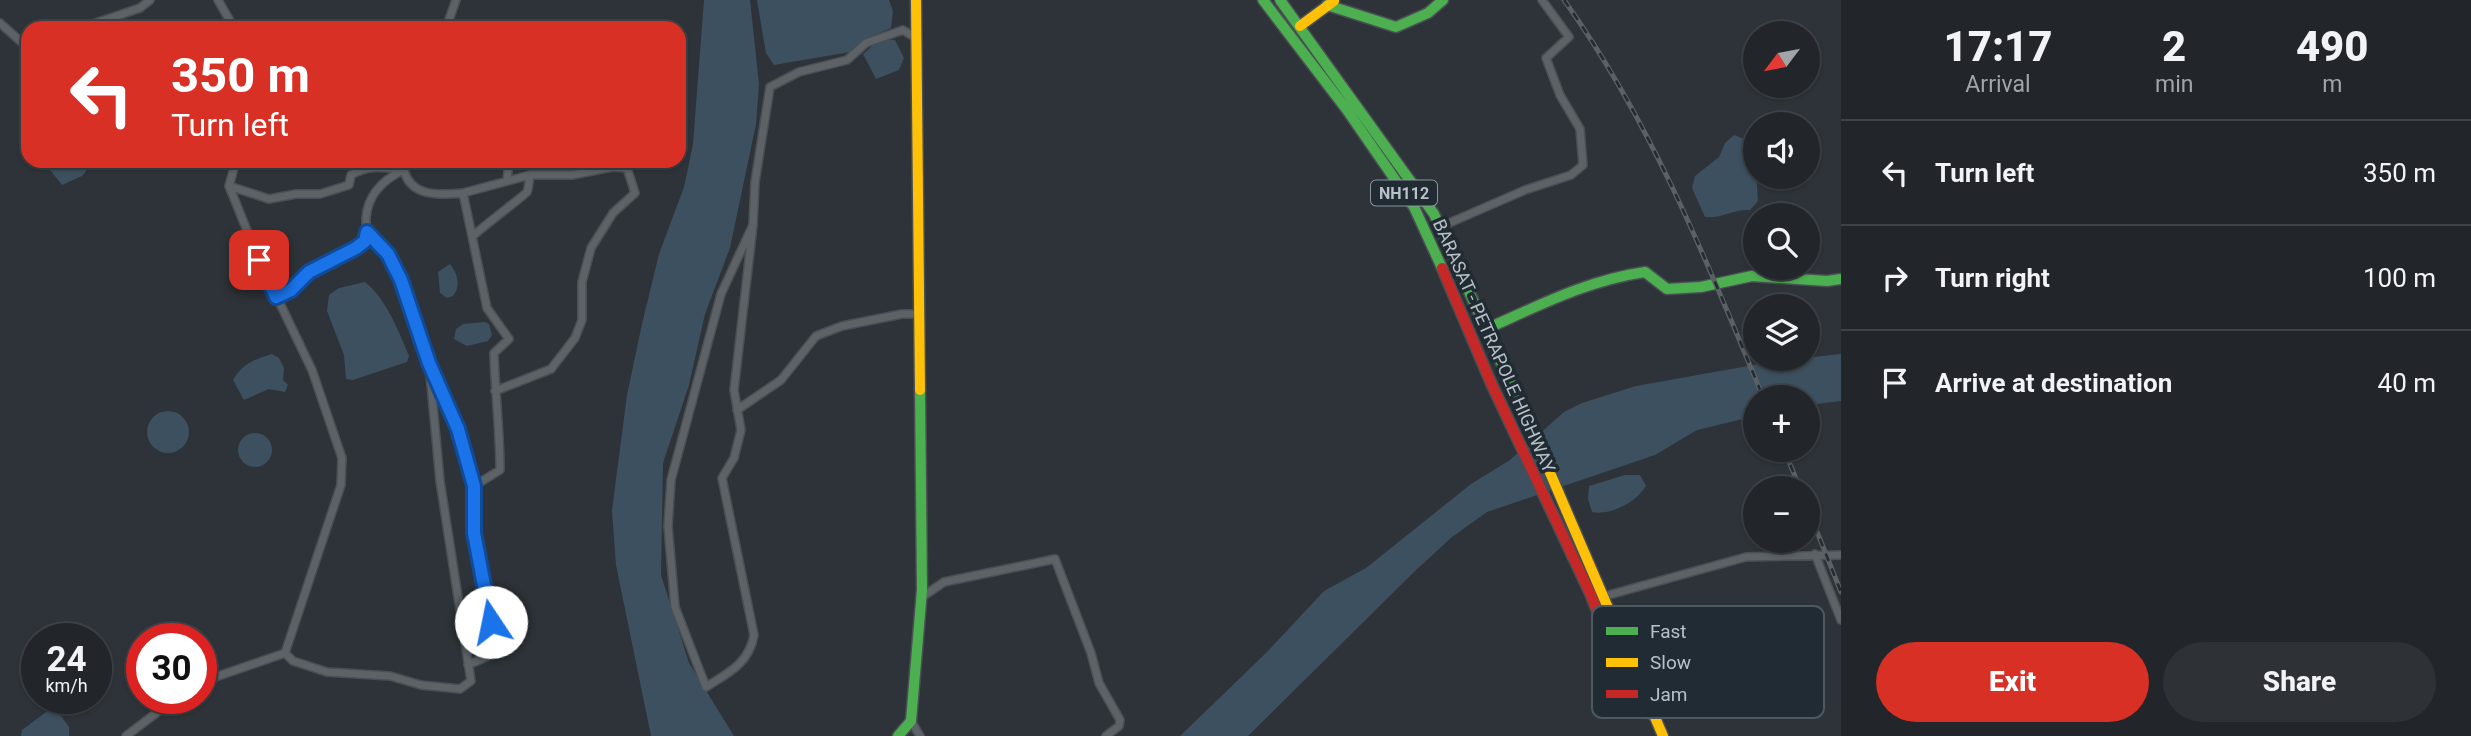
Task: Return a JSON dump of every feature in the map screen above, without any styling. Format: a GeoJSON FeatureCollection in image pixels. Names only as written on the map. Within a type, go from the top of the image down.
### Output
{"type":"FeatureCollection","features":[{"type":"Feature","properties":{"kind":"main road"},"geometry":{"type":"LineString","coordinates":[[898,736],[911,721],[921,598],[916,0]]}},
{"type":"Feature","properties":{"kind":"main road","name":"BARASAT - PETRAPOLE HIGHWAY"},"geometry":{"type":"LineString","coordinates":[[1262,0],[1347,110],[1414,207],[1593,606]]}},
{"type":"Feature","properties":{"kind":"main road","name":"BARASAT - PETRAPOLE HIGHWAY"},"geometry":{"type":"LineString","coordinates":[[1280,0],[1434,214],[1609,606]]}},
{"type":"Feature","properties":{"kind":"main road"},"geometry":{"type":"LineString","coordinates":[[1300,26],[1331,2],[1396,27],[1428,13],[1443,0]]}},
{"type":"Feature","properties":{"kind":"main road"},"geometry":{"type":"LineString","coordinates":[[1486,330],[1570,293],[1630,273],[1645,272],[1667,289],[1701,287],[1752,276],[1827,281],[1841,279]]}},
{"type":"Feature","properties":{"kind":"main road","name":"BARASAT - PETRAPOLE HIGHWAY"},"geometry":{"type":"LineString","coordinates":[[1654,718],[1660,725]]}},
{"type":"Feature","properties":{"kind":"main road","name":"BARASAT - PETRAPOLE HIGHWAY"},"geometry":{"type":"LineString","coordinates":[[1657,718],[1663,736]]}},
{"type":"Feature","properties":{"kind":"street"},"geometry":{"type":"LineString","coordinates":[[102,21],[140,8],[150,0]]}},
{"type":"Feature","properties":{"kind":"street"},"geometry":{"type":"LineString","coordinates":[[218,0],[230,21]]}},
{"type":"Feature","properties":{"kind":"street"},"geometry":{"type":"LineString","coordinates":[[448,21],[456,0]]}},
{"type":"Feature","properties":{"kind":"street"},"geometry":{"type":"LineString","coordinates":[[1440,228],[1525,190],[1571,175],[1583,166],[1580,129],[1559,95],[1546,58],[1569,37],[1542,0]]}},
{"type":"Feature","properties":{"kind":"street"},"geometry":{"type":"LineString","coordinates":[[0,23],[21,42]]}},
{"type":"Feature","properties":{"kind":"street"},"geometry":{"type":"LineString","coordinates":[[753,225],[717,306],[671,480],[668,526],[676,607],[706,687],[730,672],[750,653],[754,635],[722,478],[734,458],[741,430],[734,390],[753,225],[755,182],[770,87],[799,72],[851,59],[866,43],[889,33],[904,30],[916,38]]}},
{"type":"Feature","properties":{"kind":"street"},"geometry":{"type":"LineString","coordinates":[[234,168],[229,186],[276,297],[291,321],[312,370],[342,458],[341,485],[285,653]]}},
{"type":"Feature","properties":{"kind":"street"},"geometry":{"type":"LineString","coordinates":[[229,186],[269,199],[296,194],[320,194],[349,185],[351,175],[359,170],[372,168]]}},
{"type":"Feature","properties":{"kind":"street"},"geometry":{"type":"LineString","coordinates":[[386,168],[403,170]]}},
{"type":"Feature","properties":{"kind":"street"},"geometry":{"type":"LineString","coordinates":[[507,181],[508,168]]}},
{"type":"Feature","properties":{"kind":"street"},"geometry":{"type":"LineString","coordinates":[[403,170],[406,181],[416,190],[433,194],[463,193],[530,175],[572,175],[607,168]]}},
{"type":"Feature","properties":{"kind":"street"},"geometry":{"type":"LineString","coordinates":[[495,391],[551,369],[575,338],[582,320],[582,282],[591,247],[613,213],[635,193],[627,168]]}},
{"type":"Feature","properties":{"kind":"street"},"geometry":{"type":"LineString","coordinates":[[276,297],[291,290],[309,272],[365,241],[366,215],[377,188],[386,178],[403,170]]}},
{"type":"Feature","properties":{"kind":"street"},"geometry":{"type":"LineString","coordinates":[[473,236],[502,210],[523,197],[528,191],[530,175]]}},
{"type":"Feature","properties":{"kind":"street"},"geometry":{"type":"LineString","coordinates":[[463,193],[487,308],[509,339],[494,353],[500,470],[474,486]]}},
{"type":"Feature","properties":{"kind":"street"},"geometry":{"type":"LineString","coordinates":[[367,232],[388,254],[401,280],[429,363],[458,429],[474,486],[474,533],[495,653],[468,665]]}},
{"type":"Feature","properties":{"kind":"street"},"geometry":{"type":"LineString","coordinates":[[737,410],[781,380],[816,336],[842,326],[902,314],[920,314]]}},
{"type":"Feature","properties":{"kind":"street"},"geometry":{"type":"LineString","coordinates":[[285,653],[293,661],[327,672],[390,676],[421,685],[460,689],[471,681],[438,470],[429,363]]}},
{"type":"Feature","properties":{"kind":"street"},"geometry":{"type":"LineString","coordinates":[[1815,554],[1841,620]]}},
{"type":"Feature","properties":{"kind":"street"},"geometry":{"type":"LineString","coordinates":[[1605,596],[1746,557],[1841,555]]}},
{"type":"Feature","properties":{"kind":"street"},"geometry":{"type":"LineString","coordinates":[[921,598],[944,582],[1055,559],[1091,653],[1099,683],[1120,720],[1119,726],[1106,736]]}},
{"type":"Feature","properties":{"kind":"street"},"geometry":{"type":"LineString","coordinates":[[217,676],[285,653]]}},
{"type":"Feature","properties":{"kind":"street"},"geometry":{"type":"LineString","coordinates":[[126,736],[155,714]]}},
{"type":"Feature","properties":{"kind":"street"},"geometry":{"type":"LineString","coordinates":[[911,721],[920,736]]}},
{"type":"Feature","properties":{"kind":"water"},"geometry":{"type":"Polygon","coordinates":[[[704,0],[750,0],[759,84],[756,124],[730,248],[705,314],[689,385],[663,463],[661,575],[689,663],[734,736],[651,736],[616,565],[612,510],[627,395],[642,324],[659,254],[684,187],[693,144],[704,0]]]}},
{"type":"Feature","properties":{"kind":"water"},"geometry":{"type":"Polygon","coordinates":[[[757,0],[889,0],[893,11],[891,28],[872,36],[850,52],[774,65],[766,53],[757,0]]]}},
{"type":"Feature","properties":{"kind":"water"},"geometry":{"type":"Polygon","coordinates":[[[895,40],[904,58],[899,70],[876,79],[863,54],[878,41],[895,40]]]}},
{"type":"Feature","properties":{"kind":"water"},"geometry":{"type":"Polygon","coordinates":[[[1734,135],[1743,138],[1743,189],[1757,189],[1758,201],[1743,203],[1743,211],[1705,217],[1692,188],[1695,176],[1719,157],[1725,143],[1734,135]]]}},
{"type":"Feature","properties":{"kind":"water"},"geometry":{"type":"Polygon","coordinates":[[[88,168],[82,176],[62,185],[50,170],[88,168]]]}},
{"type":"Feature","properties":{"kind":"water"},"geometry":{"type":"Polygon","coordinates":[[[450,264],[458,284],[453,296],[447,298],[440,293],[438,272],[450,264]]]}},
{"type":"Feature","properties":{"kind":"water"},"geometry":{"type":"Polygon","coordinates":[[[365,282],[386,306],[409,356],[407,362],[353,380],[346,379],[344,355],[327,311],[329,295],[339,288],[365,282]]]}},
{"type":"Feature","properties":{"kind":"water"},"geometry":{"type":"Polygon","coordinates":[[[463,324],[489,324],[492,335],[488,341],[467,346],[454,339],[456,329],[463,324]]]}},
{"type":"Feature","properties":{"kind":"water"},"geometry":{"type":"Polygon","coordinates":[[[272,354],[279,358],[284,368],[283,380],[288,385],[285,392],[269,389],[244,400],[233,380],[249,363],[272,354]]]}},
{"type":"Feature","properties":{"kind":"water"},"geometry":{"type":"Polygon","coordinates":[[[1841,354],[1841,401],[1820,404],[1820,385],[1743,385],[1743,419],[1697,430],[1655,455],[1487,512],[1452,537],[1414,572],[1248,736],[1180,736],[1267,652],[1324,591],[1366,568],[1471,484],[1510,460],[1564,412],[1582,403],[1636,386],[1743,367],[1743,371],[1820,371],[1820,356],[1841,354]]]}},
{"type":"Feature","properties":{"kind":"water"},"geometry":{"type":"Polygon","coordinates":[[[168,411],[183,417],[189,432],[183,447],[168,453],[153,447],[147,432],[153,417],[168,411]]]}},
{"type":"Feature","properties":{"kind":"water"},"geometry":{"type":"Polygon","coordinates":[[[255,433],[267,438],[272,450],[267,462],[255,467],[243,462],[238,450],[243,438],[255,433]]]}},
{"type":"Feature","properties":{"kind":"water"},"geometry":{"type":"Polygon","coordinates":[[[1625,475],[1640,475],[1646,486],[1642,492],[1615,510],[1592,512],[1588,499],[1589,486],[1625,475]]]}},
{"type":"Feature","properties":{"kind":"water"},"geometry":{"type":"Polygon","coordinates":[[[43,714],[59,714],[69,727],[69,736],[21,736],[22,730],[43,714]]]}},
{"type":"Feature","properties":{"kind":"railway"},"geometry":{"type":"LineString","coordinates":[[1564,0],[1595,46],[1650,142],[1698,243],[1758,385]]}},
{"type":"Feature","properties":{"kind":"railway"},"geometry":{"type":"LineString","coordinates":[[1789,462],[1795,476]]}},
{"type":"Feature","properties":{"kind":"railway"},"geometry":{"type":"LineString","coordinates":[[1820,539],[1841,592]]}},
{"type":"Feature","properties":{"kind":"traffic: fast"},"geometry":{"type":"LineString","coordinates":[[1263,0],[1347,110],[1414,207],[1442,268]]}},
{"type":"Feature","properties":{"kind":"traffic: fast"},"geometry":{"type":"LineString","coordinates":[[1280,0],[1434,214],[1536,440]]}},
{"type":"Feature","properties":{"kind":"traffic: fast"},"geometry":{"type":"LineString","coordinates":[[1327,5],[1396,27],[1428,13],[1443,0]]}},
{"type":"Feature","properties":{"kind":"traffic: fast"},"geometry":{"type":"LineString","coordinates":[[1486,329],[1583,287],[1645,272],[1667,289],[1701,287],[1752,276],[1827,281],[1841,279]]}},
{"type":"Feature","properties":{"kind":"traffic: fast"},"geometry":{"type":"LineString","coordinates":[[898,736],[911,721],[922,590],[920,390]]}},
{"type":"Feature","properties":{"kind":"traffic: slow"},"geometry":{"type":"LineString","coordinates":[[916,0],[920,390]]}},
{"type":"Feature","properties":{"kind":"traffic: slow"},"geometry":{"type":"LineString","coordinates":[[1300,26],[1334,1]]}},
{"type":"Feature","properties":{"kind":"traffic: slow"},"geometry":{"type":"LineString","coordinates":[[1536,440],[1607,606]]}},
{"type":"Feature","properties":{"kind":"traffic: slow"},"geometry":{"type":"LineString","coordinates":[[1655,718],[1663,736]]}},
{"type":"Feature","properties":{"kind":"traffic: jam"},"geometry":{"type":"LineString","coordinates":[[1442,268],[1491,383],[1595,606]]}},
{"type":"Feature","properties":{"kind":"route"},"geometry":{"type":"LineString","coordinates":[[259,260],[276,297],[291,290],[309,272],[356,248],[365,241],[367,232],[388,254],[412,308],[429,363],[449,403],[474,486],[474,533],[491,622]]}}]}
